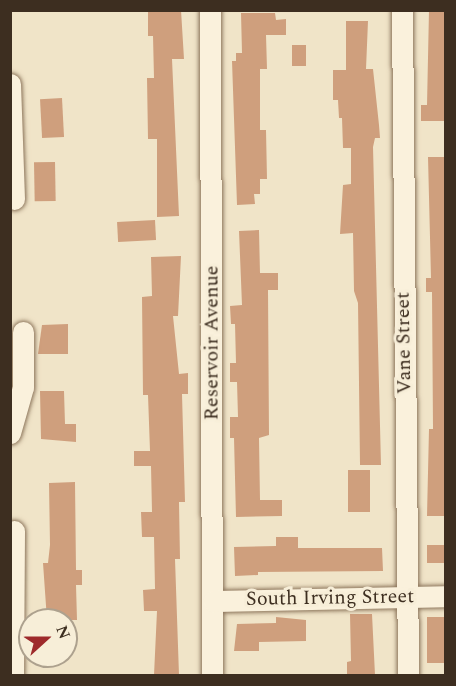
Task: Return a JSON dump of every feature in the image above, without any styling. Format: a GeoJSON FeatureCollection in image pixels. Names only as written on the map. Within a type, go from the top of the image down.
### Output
{"type":"FeatureCollection","features":[{"type":"Feature","properties":{"kind":"street","name":"Reservoir Avenue"},"geometry":{"type":"LineString","coordinates":[[210,10],[214,601],[212,675]]}},
{"type":"Feature","properties":{"kind":"street","name":"Vane Street"},"geometry":{"type":"LineString","coordinates":[[402,10],[408,675]]}},
{"type":"Feature","properties":{"kind":"street"},"geometry":{"type":"LineString","coordinates":[[10,84],[14,199]]}},
{"type":"Feature","properties":{"kind":"street"},"geometry":{"type":"LineString","coordinates":[[10,433],[23,387],[23,333]]}},
{"type":"Feature","properties":{"kind":"street"},"geometry":{"type":"LineString","coordinates":[[13,675],[14,531]]}},
{"type":"Feature","properties":{"kind":"street","name":"South Irving Street"},"geometry":{"type":"LineString","coordinates":[[214,601],[446,596]]}},
{"type":"Feature","properties":{"kind":"building"},"geometry":{"type":"Polygon","coordinates":[[[181,10],[184,59],[172,59],[179,216],[157,217],[157,139],[148,139],[147,78],[154,78],[153,36],[148,36],[148,11],[181,10]]]}},
{"type":"Feature","properties":{"kind":"building"},"geometry":{"type":"Polygon","coordinates":[[[429,10],[446,10],[446,121],[421,121],[421,105],[427,105],[429,10]]]}},
{"type":"Feature","properties":{"kind":"building"},"geometry":{"type":"Polygon","coordinates":[[[241,13],[275,13],[276,20],[286,19],[286,35],[266,35],[267,69],[260,69],[260,130],[266,130],[267,179],[260,179],[260,194],[254,194],[255,204],[237,205],[232,61],[236,61],[236,53],[242,53],[241,13]]]}},
{"type":"Feature","properties":{"kind":"building"},"geometry":{"type":"Polygon","coordinates":[[[346,21],[368,21],[366,69],[373,69],[379,125],[380,138],[375,138],[373,147],[381,465],[360,465],[358,303],[354,291],[353,233],[340,234],[343,185],[351,184],[351,148],[343,148],[342,118],[339,118],[338,100],[333,100],[333,70],[346,70],[346,21]]]}},
{"type":"Feature","properties":{"kind":"building"},"geometry":{"type":"Polygon","coordinates":[[[292,45],[306,45],[306,66],[292,66],[292,45]]]}},
{"type":"Feature","properties":{"kind":"building"},"geometry":{"type":"Polygon","coordinates":[[[62,98],[64,137],[42,138],[40,99],[62,98]]]}},
{"type":"Feature","properties":{"kind":"building"},"geometry":{"type":"Polygon","coordinates":[[[428,157],[446,157],[446,516],[427,516],[429,429],[433,429],[432,292],[426,292],[426,278],[431,278],[428,157]]]}},
{"type":"Feature","properties":{"kind":"building"},"geometry":{"type":"Polygon","coordinates":[[[34,162],[55,162],[56,201],[35,201],[34,162]]]}},
{"type":"Feature","properties":{"kind":"building"},"geometry":{"type":"Polygon","coordinates":[[[155,220],[156,240],[118,242],[117,222],[155,220]]]}},
{"type":"Feature","properties":{"kind":"building"},"geometry":{"type":"Polygon","coordinates":[[[259,230],[260,273],[278,273],[278,290],[268,290],[269,435],[259,438],[260,500],[282,500],[282,516],[236,517],[234,438],[230,438],[230,417],[238,417],[237,382],[230,382],[230,363],[236,363],[235,324],[231,324],[230,306],[242,305],[239,231],[259,230]]]}},
{"type":"Feature","properties":{"kind":"building"},"geometry":{"type":"Polygon","coordinates":[[[181,256],[178,316],[173,316],[179,374],[188,373],[188,394],[182,394],[185,502],[179,502],[180,559],[175,559],[179,675],[154,675],[157,611],[144,611],[143,590],[155,589],[154,537],[142,537],[141,512],[152,512],[151,466],[134,466],[134,451],[150,451],[148,395],[143,395],[142,297],[152,296],[151,257],[181,256]]]}},
{"type":"Feature","properties":{"kind":"building"},"geometry":{"type":"Polygon","coordinates":[[[68,324],[68,354],[38,354],[42,325],[68,324]]]}},
{"type":"Feature","properties":{"kind":"building"},"geometry":{"type":"Polygon","coordinates":[[[40,391],[64,391],[65,424],[76,424],[76,442],[41,439],[40,391]]]}},
{"type":"Feature","properties":{"kind":"building"},"geometry":{"type":"Polygon","coordinates":[[[348,470],[370,470],[370,512],[348,512],[348,470]]]}},
{"type":"Feature","properties":{"kind":"building"},"geometry":{"type":"Polygon","coordinates":[[[75,482],[76,570],[82,570],[82,585],[76,585],[77,608],[46,608],[43,563],[48,563],[50,545],[49,483],[75,482]]]}},
{"type":"Feature","properties":{"kind":"building"},"geometry":{"type":"Polygon","coordinates":[[[276,537],[298,537],[298,548],[382,548],[383,571],[258,572],[258,575],[235,576],[234,547],[276,546],[276,537]]]}},
{"type":"Feature","properties":{"kind":"building"},"geometry":{"type":"Polygon","coordinates":[[[427,545],[446,545],[446,563],[427,563],[427,545]]]}},
{"type":"Feature","properties":{"kind":"building"},"geometry":{"type":"Polygon","coordinates":[[[350,614],[372,614],[375,675],[347,675],[347,662],[351,661],[350,614]]]}},
{"type":"Feature","properties":{"kind":"building"},"geometry":{"type":"Polygon","coordinates":[[[276,617],[306,620],[306,641],[259,642],[259,651],[234,651],[237,624],[276,623],[276,617]]]}},
{"type":"Feature","properties":{"kind":"building"},"geometry":{"type":"Polygon","coordinates":[[[427,617],[446,617],[446,663],[427,663],[427,617]]]}}]}
